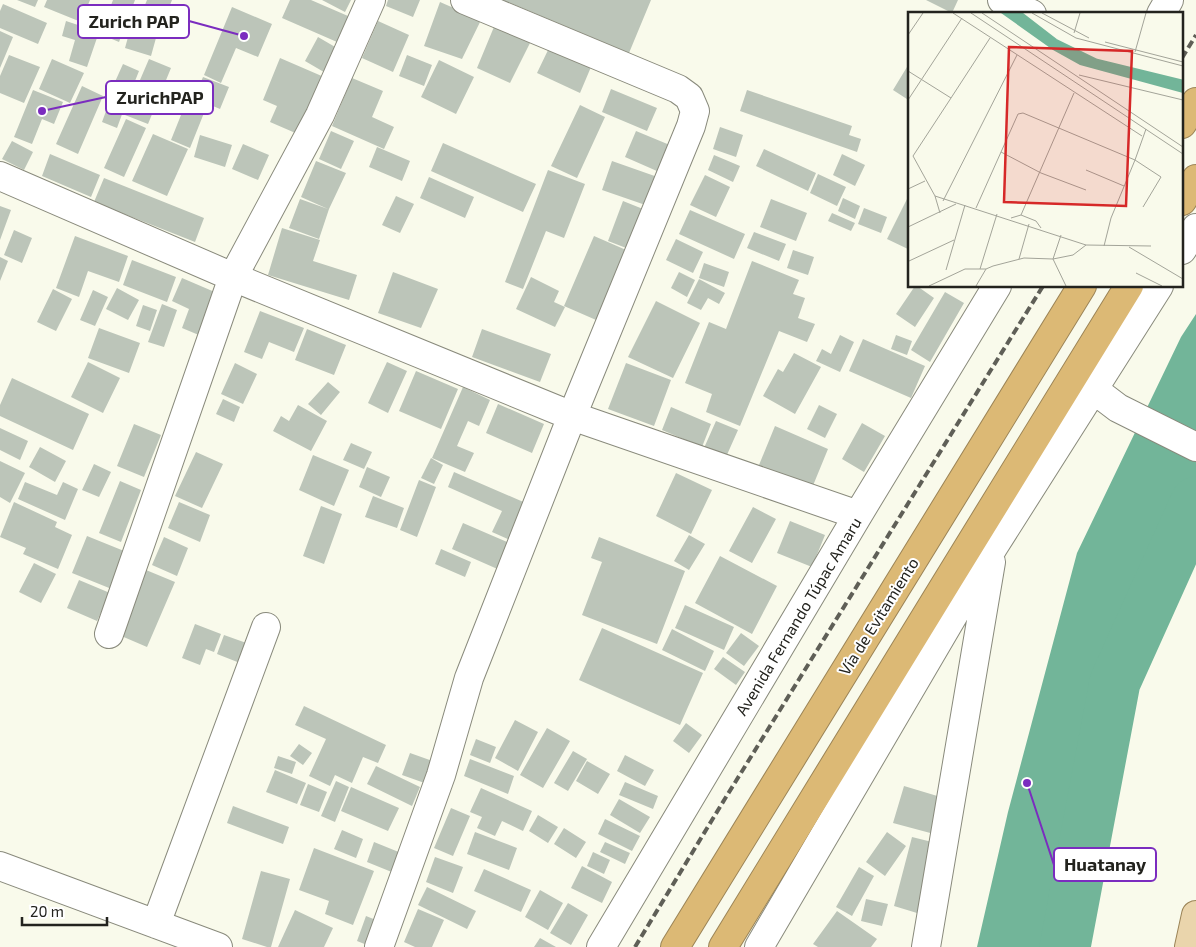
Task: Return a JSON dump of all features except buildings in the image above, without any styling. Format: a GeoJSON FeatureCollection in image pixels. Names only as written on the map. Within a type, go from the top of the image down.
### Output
{"type":"FeatureCollection","features":[{"type":"Feature","properties":{"kind":"highway"},"geometry":{"type":"LineString","coordinates":[[1184,121],[1196,102]]}},
{"type":"Feature","properties":{"kind":"highway"},"geometry":{"type":"LineString","coordinates":[[1184,198],[1196,179]]}},
{"type":"Feature","properties":{"kind":"highway","name":"Vía de Evitamiento"},"geometry":{"type":"LineString","coordinates":[[675,947],[1081,288]]}},
{"type":"Feature","properties":{"kind":"highway"},"geometry":{"type":"LineString","coordinates":[[723,947],[1128,288]]}},
{"type":"Feature","properties":{"kind":"main road"},"geometry":{"type":"LineString","coordinates":[[1189,947],[1196,914]]}},
{"type":"Feature","properties":{"kind":"street"},"geometry":{"type":"LineString","coordinates":[[109,634],[232,277],[320,115],[371,0]]}},
{"type":"Feature","properties":{"kind":"street"},"geometry":{"type":"LineString","coordinates":[[379,947],[441,775],[469,678],[572,416],[691,126],[694,111],[689,97],[678,89],[465,0]]}},
{"type":"Feature","properties":{"kind":"street"},"geometry":{"type":"LineString","coordinates":[[1002,0],[1028,12]]}},
{"type":"Feature","properties":{"kind":"street"},"geometry":{"type":"LineString","coordinates":[[1161,12],[1169,0]]}},
{"type":"Feature","properties":{"kind":"street"},"geometry":{"type":"LineString","coordinates":[[0,176],[232,277],[572,416],[858,515]]}},
{"type":"Feature","properties":{"kind":"street"},"geometry":{"type":"LineString","coordinates":[[1184,247],[1196,228]]}},
{"type":"Feature","properties":{"kind":"street","name":"Avenida Fernando Túpac Amaru"},"geometry":{"type":"LineString","coordinates":[[602,947],[858,515],[997,288]]}},
{"type":"Feature","properties":{"kind":"street"},"geometry":{"type":"LineString","coordinates":[[759,947],[994,546],[1158,288]]}},
{"type":"Feature","properties":{"kind":"street"},"geometry":{"type":"LineString","coordinates":[[1093,389],[1118,408],[1196,447]]}},
{"type":"Feature","properties":{"kind":"street"},"geometry":{"type":"LineString","coordinates":[[926,947],[994,546]]}},
{"type":"Feature","properties":{"kind":"street"},"geometry":{"type":"LineString","coordinates":[[156,924],[266,628]]}},
{"type":"Feature","properties":{"kind":"street"},"geometry":{"type":"LineString","coordinates":[[0,866],[218,947]]}},
{"type":"Feature","properties":{"kind":"shaded area"},"geometry":{"type":"Polygon","coordinates":[[[1196,314],[1196,502],[1115,682],[1065,947],[977,947],[1008,812],[1077,553],[1181,337],[1196,314]]]}},
{"type":"Feature","properties":{"kind":"waterway"},"geometry":{"type":"LineString","coordinates":[[1065,947],[1115,682],[1196,502]]}},
{"type":"Feature","properties":{"kind":"railway"},"geometry":{"type":"LineString","coordinates":[[1184,55],[1196,35]]}},
{"type":"Feature","properties":{"kind":"railway"},"geometry":{"type":"LineString","coordinates":[[635,947],[1042,288]]}},
{"type":"Feature","properties":{"kind":"place","name":"Zurich PAP"},"geometry":{"type":"Point","coordinates":[244,36]}},
{"type":"Feature","properties":{"kind":"place","name":"ZurichPAP"},"geometry":{"type":"Point","coordinates":[42,111]}},
{"type":"Feature","properties":{"kind":"place","name":"Huatanay"},"geometry":{"type":"Point","coordinates":[1027,783]}}]}
